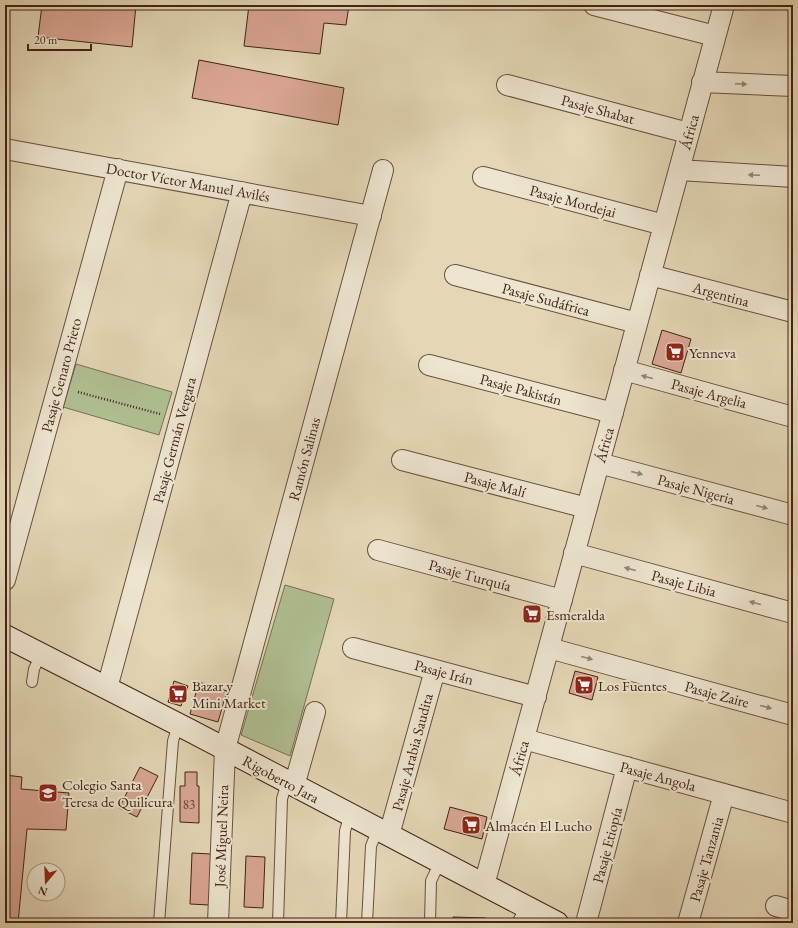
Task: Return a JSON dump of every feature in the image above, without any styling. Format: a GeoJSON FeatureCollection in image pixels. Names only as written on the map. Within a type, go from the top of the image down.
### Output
{"type":"FeatureCollection","features":[{"type":"Feature","properties":{"kind":"street"},"geometry":{"type":"LineString","coordinates":[[594,5],[715,36]]}},
{"type":"Feature","properties":{"kind":"street","name":"África"},"geometry":{"type":"LineString","coordinates":[[484,885],[724,5]]}},
{"type":"Feature","properties":{"kind":"street"},"geometry":{"type":"LineString","coordinates":[[702,82],[793,86]]}},
{"type":"Feature","properties":{"kind":"street","name":"Pasaje Shabat"},"geometry":{"type":"LineString","coordinates":[[507,85],[688,134]]}},
{"type":"Feature","properties":{"kind":"street","name":"Doctor Víctor Manuel Avilés"},"geometry":{"type":"LineString","coordinates":[[5,149],[371,216]]}},
{"type":"Feature","properties":{"kind":"street","name":"Pasaje Genaro Prieto"},"geometry":{"type":"LineString","coordinates":[[5,580],[118,169]]}},
{"type":"Feature","properties":{"kind":"street","name":"Ramón Salinas"},"geometry":{"type":"LineString","coordinates":[[225,749],[383,170]]}},
{"type":"Feature","properties":{"kind":"street"},"geometry":{"type":"LineString","coordinates":[[679,170],[793,177]]}},
{"type":"Feature","properties":{"kind":"street","name":"Pasaje Mordejai"},"geometry":{"type":"LineString","coordinates":[[483,176],[664,225]]}},
{"type":"Feature","properties":{"kind":"street","name":"Pasaje Germán Vergara"},"geometry":{"type":"LineString","coordinates":[[107,688],[242,192]]}},
{"type":"Feature","properties":{"kind":"street","name":"Pasaje Sudáfrica"},"geometry":{"type":"LineString","coordinates":[[455,275],[637,323]]}},
{"type":"Feature","properties":{"kind":"street","name":"Argentina"},"geometry":{"type":"LineString","coordinates":[[650,275],[793,312]]}},
{"type":"Feature","properties":{"kind":"street","name":"Pasaje Pakistán"},"geometry":{"type":"LineString","coordinates":[[429,365],[612,413]]}},
{"type":"Feature","properties":{"kind":"street","name":"Pasaje Argelia"},"geometry":{"type":"LineString","coordinates":[[624,370],[793,417]]}},
{"type":"Feature","properties":{"kind":"street","name":"Pasaje Malí"},"geometry":{"type":"LineString","coordinates":[[402,460],[587,508]]}},
{"type":"Feature","properties":{"kind":"street","name":"Pasaje Nigeria"},"geometry":{"type":"LineString","coordinates":[[599,463],[793,515]]}},
{"type":"Feature","properties":{"kind":"street","name":"Pasaje Turquía"},"geometry":{"type":"LineString","coordinates":[[378,550],[562,600]]}},
{"type":"Feature","properties":{"kind":"street","name":"Pasaje Libia"},"geometry":{"type":"LineString","coordinates":[[574,553],[793,613]]}},
{"type":"Feature","properties":{"kind":"street","name":"Rigoberto Jara"},"geometry":{"type":"LineString","coordinates":[[5,636],[225,749],[484,885],[521,915],[557,923]]}},
{"type":"Feature","properties":{"kind":"street","name":"Pasaje Irán"},"geometry":{"type":"LineString","coordinates":[[353,648],[536,697]]}},
{"type":"Feature","properties":{"kind":"street","name":"Pasaje Zaire"},"geometry":{"type":"LineString","coordinates":[[549,648],[793,715]]}},
{"type":"Feature","properties":{"kind":"street","name":"Pasaje Arabia Saudita"},"geometry":{"type":"LineString","coordinates":[[383,832],[434,670]]}},
{"type":"Feature","properties":{"kind":"street"},"geometry":{"type":"LineString","coordinates":[[291,784],[315,712]]}},
{"type":"Feature","properties":{"kind":"street","name":"Pasaje Angola"},"geometry":{"type":"LineString","coordinates":[[524,739],[793,813]]}},
{"type":"Feature","properties":{"kind":"street","name":"José Miguel Neira"},"geometry":{"type":"LineString","coordinates":[[218,923],[225,749]]}},
{"type":"Feature","properties":{"kind":"street","name":"Pasaje Etiopía"},"geometry":{"type":"LineString","coordinates":[[586,923],[627,767]]}},
{"type":"Feature","properties":{"kind":"street","name":"Pasaje Tanzania"},"geometry":{"type":"LineString","coordinates":[[688,923],[724,794]]}},
{"type":"Feature","properties":{"kind":"lane"},"geometry":{"type":"LineString","coordinates":[[32,682],[34,670],[41,654]]}},
{"type":"Feature","properties":{"kind":"lane"},"geometry":{"type":"LineString","coordinates":[[160,923],[173,741],[178,725]]}},
{"type":"Feature","properties":{"kind":"lane"},"geometry":{"type":"LineString","coordinates":[[278,923],[282,799],[291,784]]}},
{"type":"Feature","properties":{"kind":"lane"},"geometry":{"type":"LineString","coordinates":[[341,923],[345,831],[350,814]]}},
{"type":"Feature","properties":{"kind":"lane"},"geometry":{"type":"LineString","coordinates":[[367,923],[371,846],[383,832]]}},
{"type":"Feature","properties":{"kind":"lane"},"geometry":{"type":"LineString","coordinates":[[430,923],[431,881],[440,862]]}},
{"type":"Feature","properties":{"kind":"path"},"geometry":{"type":"LineString","coordinates":[[58,386],[180,419]]}},
{"type":"Feature","properties":{"kind":"green space"},"geometry":{"type":"Polygon","coordinates":[[[76,364],[172,392],[159,435],[63,407],[76,364]]]}},
{"type":"Feature","properties":{"kind":"green space"},"geometry":{"type":"Polygon","coordinates":[[[285,585],[334,599],[290,756],[241,735],[285,585]]]}},
{"type":"Feature","properties":{"kind":"building"},"geometry":{"type":"Polygon","coordinates":[[[42,5],[136,5],[132,47],[38,37],[42,5]]]}},
{"type":"Feature","properties":{"kind":"building"},"geometry":{"type":"Polygon","coordinates":[[[249,5],[349,5],[346,25],[324,23],[320,54],[244,46],[249,5]]]}},
{"type":"Feature","properties":{"kind":"building"},"geometry":{"type":"Polygon","coordinates":[[[199,60],[344,88],[338,125],[192,98],[199,60]]]}},
{"type":"Feature","properties":{"kind":"building"},"geometry":{"type":"Polygon","coordinates":[[[662,330],[691,339],[681,373],[652,364],[662,330]]]}},
{"type":"Feature","properties":{"kind":"building"},"geometry":{"type":"Polygon","coordinates":[[[575,671],[598,677],[592,700],[569,693],[575,671]]]}},
{"type":"Feature","properties":{"kind":"building","name":"Bazar y Mini Market"},"geometry":{"type":"Polygon","coordinates":[[[174,681],[188,686],[181,706],[168,702],[174,681]]]}},
{"type":"Feature","properties":{"kind":"building"},"geometry":{"type":"Polygon","coordinates":[[[199,682],[227,691],[218,722],[190,714],[199,682]]]}},
{"type":"Feature","properties":{"kind":"building"},"geometry":{"type":"Polygon","coordinates":[[[140,767],[158,776],[137,817],[119,808],[140,767]]]}},
{"type":"Feature","properties":{"kind":"building"},"geometry":{"type":"Polygon","coordinates":[[[185,772],[197,772],[197,786],[199,786],[199,823],[180,822],[180,786],[185,786],[185,772]]]}},
{"type":"Feature","properties":{"kind":"building"},"geometry":{"type":"Polygon","coordinates":[[[5,775],[22,777],[21,789],[69,793],[66,830],[27,829],[18,923],[5,923],[5,775]]]}},
{"type":"Feature","properties":{"kind":"building"},"geometry":{"type":"Polygon","coordinates":[[[450,807],[487,817],[482,839],[444,829],[450,807]]]}},
{"type":"Feature","properties":{"kind":"building"},"geometry":{"type":"Polygon","coordinates":[[[192,853],[211,854],[209,905],[190,904],[192,853]]]}},
{"type":"Feature","properties":{"kind":"building"},"geometry":{"type":"Polygon","coordinates":[[[246,856],[265,857],[263,908],[244,907],[246,856]]]}},
{"type":"Feature","properties":{"kind":"building"},"geometry":{"type":"Polygon","coordinates":[[[453,917],[486,918],[486,923],[453,923],[453,917]]]}},
{"type":"Feature","properties":{"kind":"place","name":"Yenneva"},"geometry":{"type":"Point","coordinates":[675,352]}},
{"type":"Feature","properties":{"kind":"place","name":"Esmeralda"},"geometry":{"type":"Point","coordinates":[532,614]}},
{"type":"Feature","properties":{"kind":"place","name":"Los Fuentes"},"geometry":{"type":"Point","coordinates":[584,685]}},
{"type":"Feature","properties":{"kind":"place","name":"Bazar y Mini Market"},"geometry":{"type":"Point","coordinates":[178,694]}},
{"type":"Feature","properties":{"kind":"place","name":"Colegio Santa Teresa de Quilicura"},"geometry":{"type":"Point","coordinates":[48,793]}},
{"type":"Feature","properties":{"kind":"place","name":"Almacén El Lucho"},"geometry":{"type":"Point","coordinates":[471,825]}}]}
